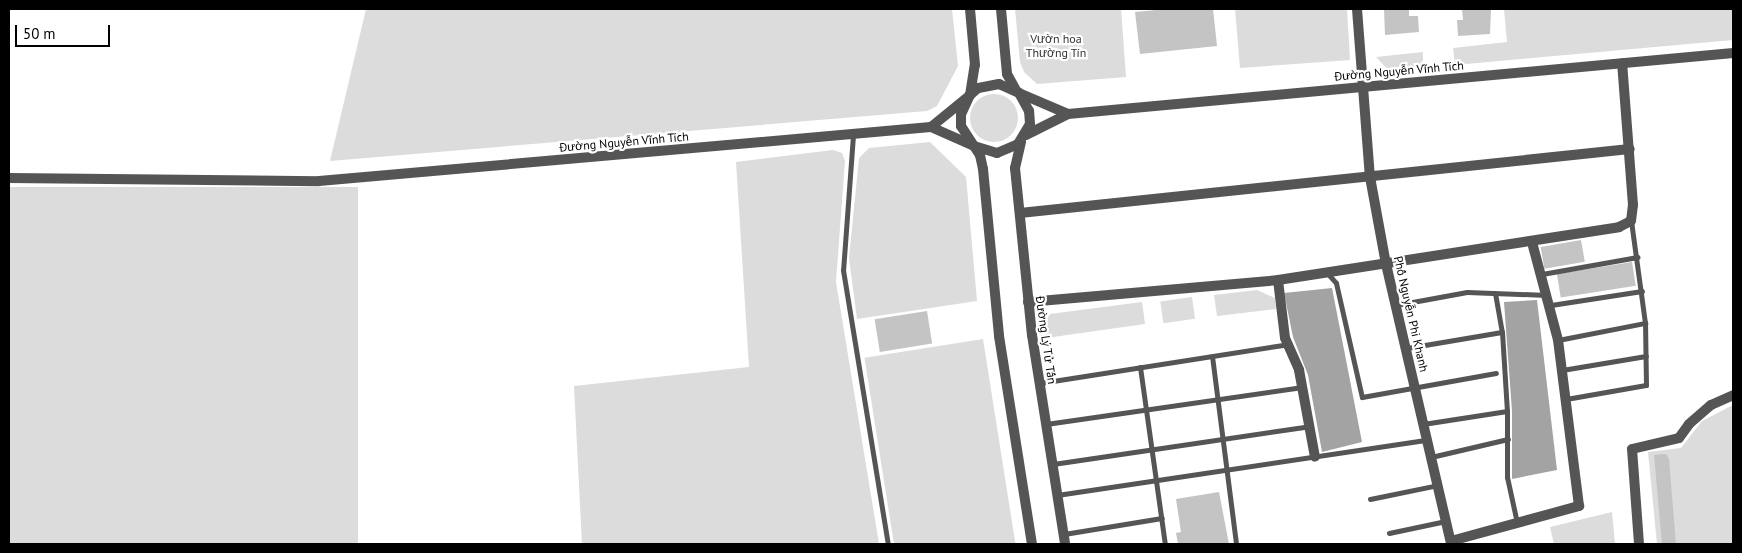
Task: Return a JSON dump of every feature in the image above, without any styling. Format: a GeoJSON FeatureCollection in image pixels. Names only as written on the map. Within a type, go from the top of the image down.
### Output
{"type":"FeatureCollection","features":[{"type":"Feature","properties":{"kind":"street"},"geometry":{"type":"LineString","coordinates":[[970,9],[975,65],[970,95],[961,114],[961,126],[974,146],[983,169],[999,336],[1032,544]]}},
{"type":"Feature","properties":{"kind":"street"},"geometry":{"type":"LineString","coordinates":[[1001,9],[1007,74],[1029,112],[1024,137]]}},
{"type":"Feature","properties":{"kind":"street","name":"Phố Nguyễn Phi Khanh"},"geometry":{"type":"LineString","coordinates":[[1357,9],[1370,177],[1386,264],[1451,542]]}},
{"type":"Feature","properties":{"kind":"street","name":"Đường Nguyễn Vĩnh Tích"},"geometry":{"type":"LineString","coordinates":[[1068,114],[1733,53]]}},
{"type":"Feature","properties":{"kind":"street"},"geometry":{"type":"LineString","coordinates":[[1028,302],[1278,280],[1619,227],[1631,221],[1630,149],[1622,63]]}},
{"type":"Feature","properties":{"kind":"street"},"geometry":{"type":"LineString","coordinates":[[994,84],[1010,87],[1019,93],[1068,114],[1024,137],[1008,150],[997,153],[974,146],[931,127],[978,88],[994,84]]}},
{"type":"Feature","properties":{"kind":"street","name":"Đường Nguyễn Vĩnh Tích"},"geometry":{"type":"LineString","coordinates":[[9,178],[319,181],[931,127]]}},
{"type":"Feature","properties":{"kind":"street","name":"Đường Lý Tử Tấn"},"geometry":{"type":"LineString","coordinates":[[1024,137],[1016,152],[1015,168],[1028,302],[1064,539]]}},
{"type":"Feature","properties":{"kind":"street"},"geometry":{"type":"LineString","coordinates":[[1020,213],[1630,149]]}},
{"type":"Feature","properties":{"kind":"street"},"geometry":{"type":"LineString","coordinates":[[1451,542],[1579,506],[1558,340],[1550,300],[1532,242]]}},
{"type":"Feature","properties":{"kind":"street"},"geometry":{"type":"LineString","coordinates":[[1278,280],[1288,344],[1302,386],[1315,457]]}},
{"type":"Feature","properties":{"kind":"street"},"geometry":{"type":"LineString","coordinates":[[1638,544],[1632,449],[1679,438],[1689,424],[1711,405],[1733,395]]}},
{"type":"Feature","properties":{"kind":"lane"},"geometry":{"type":"LineString","coordinates":[[853,135],[843,270],[888,544]]}},
{"type":"Feature","properties":{"kind":"lane"},"geometry":{"type":"LineString","coordinates":[[1566,399],[1646,385],[1645,323],[1631,221]]}},
{"type":"Feature","properties":{"kind":"lane"},"geometry":{"type":"LineString","coordinates":[[1542,274],[1637,257]]}},
{"type":"Feature","properties":{"kind":"lane"},"geometry":{"type":"LineString","coordinates":[[1327,273],[1336,283],[1362,398],[1496,374]]}},
{"type":"Feature","properties":{"kind":"lane"},"geometry":{"type":"LineString","coordinates":[[1396,305],[1467,292],[1495,293],[1550,300],[1642,291]]}},
{"type":"Feature","properties":{"kind":"lane"},"geometry":{"type":"LineString","coordinates":[[1495,293],[1502,332],[1507,411],[1507,477],[1517,523]]}},
{"type":"Feature","properties":{"kind":"lane"},"geometry":{"type":"LineString","coordinates":[[1558,340],[1645,323]]}},
{"type":"Feature","properties":{"kind":"lane"},"geometry":{"type":"LineString","coordinates":[[1407,348],[1502,332]]}},
{"type":"Feature","properties":{"kind":"lane"},"geometry":{"type":"LineString","coordinates":[[1039,383],[1288,344]]}},
{"type":"Feature","properties":{"kind":"lane"},"geometry":{"type":"LineString","coordinates":[[1212,356],[1236,544]]}},
{"type":"Feature","properties":{"kind":"lane"},"geometry":{"type":"LineString","coordinates":[[1562,370],[1646,356]]}},
{"type":"Feature","properties":{"kind":"lane"},"geometry":{"type":"LineString","coordinates":[[1140,366],[1166,544]]}},
{"type":"Feature","properties":{"kind":"lane"},"geometry":{"type":"LineString","coordinates":[[1046,424],[1302,386]]}},
{"type":"Feature","properties":{"kind":"lane"},"geometry":{"type":"LineString","coordinates":[[1423,424],[1507,411]]}},
{"type":"Feature","properties":{"kind":"lane"},"geometry":{"type":"LineString","coordinates":[[1052,464],[1309,426]]}},
{"type":"Feature","properties":{"kind":"lane"},"geometry":{"type":"LineString","coordinates":[[1057,495],[1157,482],[1427,440]]}},
{"type":"Feature","properties":{"kind":"lane"},"geometry":{"type":"LineString","coordinates":[[1431,457],[1508,440]]}},
{"type":"Feature","properties":{"kind":"lane"},"geometry":{"type":"LineString","coordinates":[[1370,499],[1438,485]]}},
{"type":"Feature","properties":{"kind":"lane"},"geometry":{"type":"LineString","coordinates":[[1064,539],[1162,518]]}},
{"type":"Feature","properties":{"kind":"lane"},"geometry":{"type":"LineString","coordinates":[[1388,533],[1446,521]]}},
{"type":"Feature","properties":{"kind":"green space"},"geometry":{"type":"Polygon","coordinates":[[[366,9],[952,9],[958,66],[937,106],[927,111],[330,161],[366,9]]]}},
{"type":"Feature","properties":{"kind":"green space","name":"Vườn hoa Thường Tín"},"geometry":{"type":"Polygon","coordinates":[[[1015,9],[1121,9],[1126,77],[1037,84],[1024,72],[1020,62],[1015,9]]]}},
{"type":"Feature","properties":{"kind":"green space"},"geometry":{"type":"Polygon","coordinates":[[[1235,9],[1347,9],[1350,60],[1240,68],[1235,9]]]}},
{"type":"Feature","properties":{"kind":"green space"},"geometry":{"type":"Polygon","coordinates":[[[1504,9],[1733,9],[1733,40],[1455,65],[1453,48],[1507,42],[1504,9]]]}},
{"type":"Feature","properties":{"kind":"green space"},"geometry":{"type":"Polygon","coordinates":[[[1423,52],[1423,60],[1417,69],[1389,71],[1376,57],[1423,52]]]}},
{"type":"Feature","properties":{"kind":"green space"},"geometry":{"type":"Polygon","coordinates":[[[989,94],[999,94],[1011,101],[1018,113],[1018,123],[1011,135],[999,142],[989,142],[981,138],[974,131],[970,123],[970,113],[974,105],[981,98],[989,94]]]}},
{"type":"Feature","properties":{"kind":"green space"},"geometry":{"type":"Polygon","coordinates":[[[930,142],[966,177],[977,301],[857,319],[849,258],[859,158],[869,148],[930,142]]]}},
{"type":"Feature","properties":{"kind":"green space"},"geometry":{"type":"Polygon","coordinates":[[[833,150],[842,153],[845,161],[836,282],[879,544],[582,544],[574,386],[749,367],[736,162],[833,150]]]}},
{"type":"Feature","properties":{"kind":"green space"},"geometry":{"type":"Polygon","coordinates":[[[9,187],[358,187],[358,544],[9,544],[9,187]]]}},
{"type":"Feature","properties":{"kind":"green space"},"geometry":{"type":"Polygon","coordinates":[[[1257,290],[1275,298],[1276,309],[1217,316],[1214,295],[1257,290]]]}},
{"type":"Feature","properties":{"kind":"green space"},"geometry":{"type":"Polygon","coordinates":[[[1192,297],[1195,319],[1163,323],[1160,301],[1192,297]]]}},
{"type":"Feature","properties":{"kind":"green space"},"geometry":{"type":"Polygon","coordinates":[[[1142,302],[1145,324],[1046,338],[1044,324],[1050,314],[1142,302]]]}},
{"type":"Feature","properties":{"kind":"green space"},"geometry":{"type":"Polygon","coordinates":[[[983,339],[1015,543],[894,544],[864,358],[983,339]]]}},
{"type":"Feature","properties":{"kind":"green space"},"geometry":{"type":"Polygon","coordinates":[[[1733,405],[1733,544],[1657,544],[1648,452],[1681,448],[1702,421],[1733,405]]]}},
{"type":"Feature","properties":{"kind":"green space"},"geometry":{"type":"Polygon","coordinates":[[[1612,512],[1615,544],[1554,544],[1550,527],[1612,512]]]}},
{"type":"Feature","properties":{"kind":"shaded area"},"geometry":{"type":"Polygon","coordinates":[[[1332,288],[1362,442],[1322,452],[1308,375],[1293,337],[1284,293],[1332,288]]]}},
{"type":"Feature","properties":{"kind":"shaded area"},"geometry":{"type":"Polygon","coordinates":[[[1537,300],[1557,470],[1512,479],[1512,411],[1504,302],[1537,300]]]}},
{"type":"Feature","properties":{"kind":"building"},"geometry":{"type":"Polygon","coordinates":[[[1166,9],[1213,9],[1217,46],[1140,54],[1135,12],[1166,9]]]}},
{"type":"Feature","properties":{"kind":"building"},"geometry":{"type":"Polygon","coordinates":[[[1384,9],[1409,9],[1409,16],[1418,16],[1419,32],[1385,35],[1384,9]]]}},
{"type":"Feature","properties":{"kind":"building"},"geometry":{"type":"Polygon","coordinates":[[[1462,9],[1491,9],[1490,34],[1458,36],[1457,20],[1463,20],[1462,9]]]}},
{"type":"Feature","properties":{"kind":"building"},"geometry":{"type":"Polygon","coordinates":[[[1581,240],[1585,262],[1544,269],[1541,247],[1581,240]]]}},
{"type":"Feature","properties":{"kind":"building"},"geometry":{"type":"Polygon","coordinates":[[[1632,262],[1636,286],[1561,298],[1557,274],[1632,262]]]}},
{"type":"Feature","properties":{"kind":"building"},"geometry":{"type":"Polygon","coordinates":[[[927,311],[932,344],[880,352],[875,319],[927,311]]]}},
{"type":"Feature","properties":{"kind":"building"},"geometry":{"type":"Polygon","coordinates":[[[1666,454],[1669,459],[1676,544],[1662,544],[1654,455],[1666,454]]]}},
{"type":"Feature","properties":{"kind":"building"},"geometry":{"type":"Polygon","coordinates":[[[1219,492],[1229,544],[1178,544],[1176,533],[1181,532],[1176,499],[1219,492]]]}}]}
